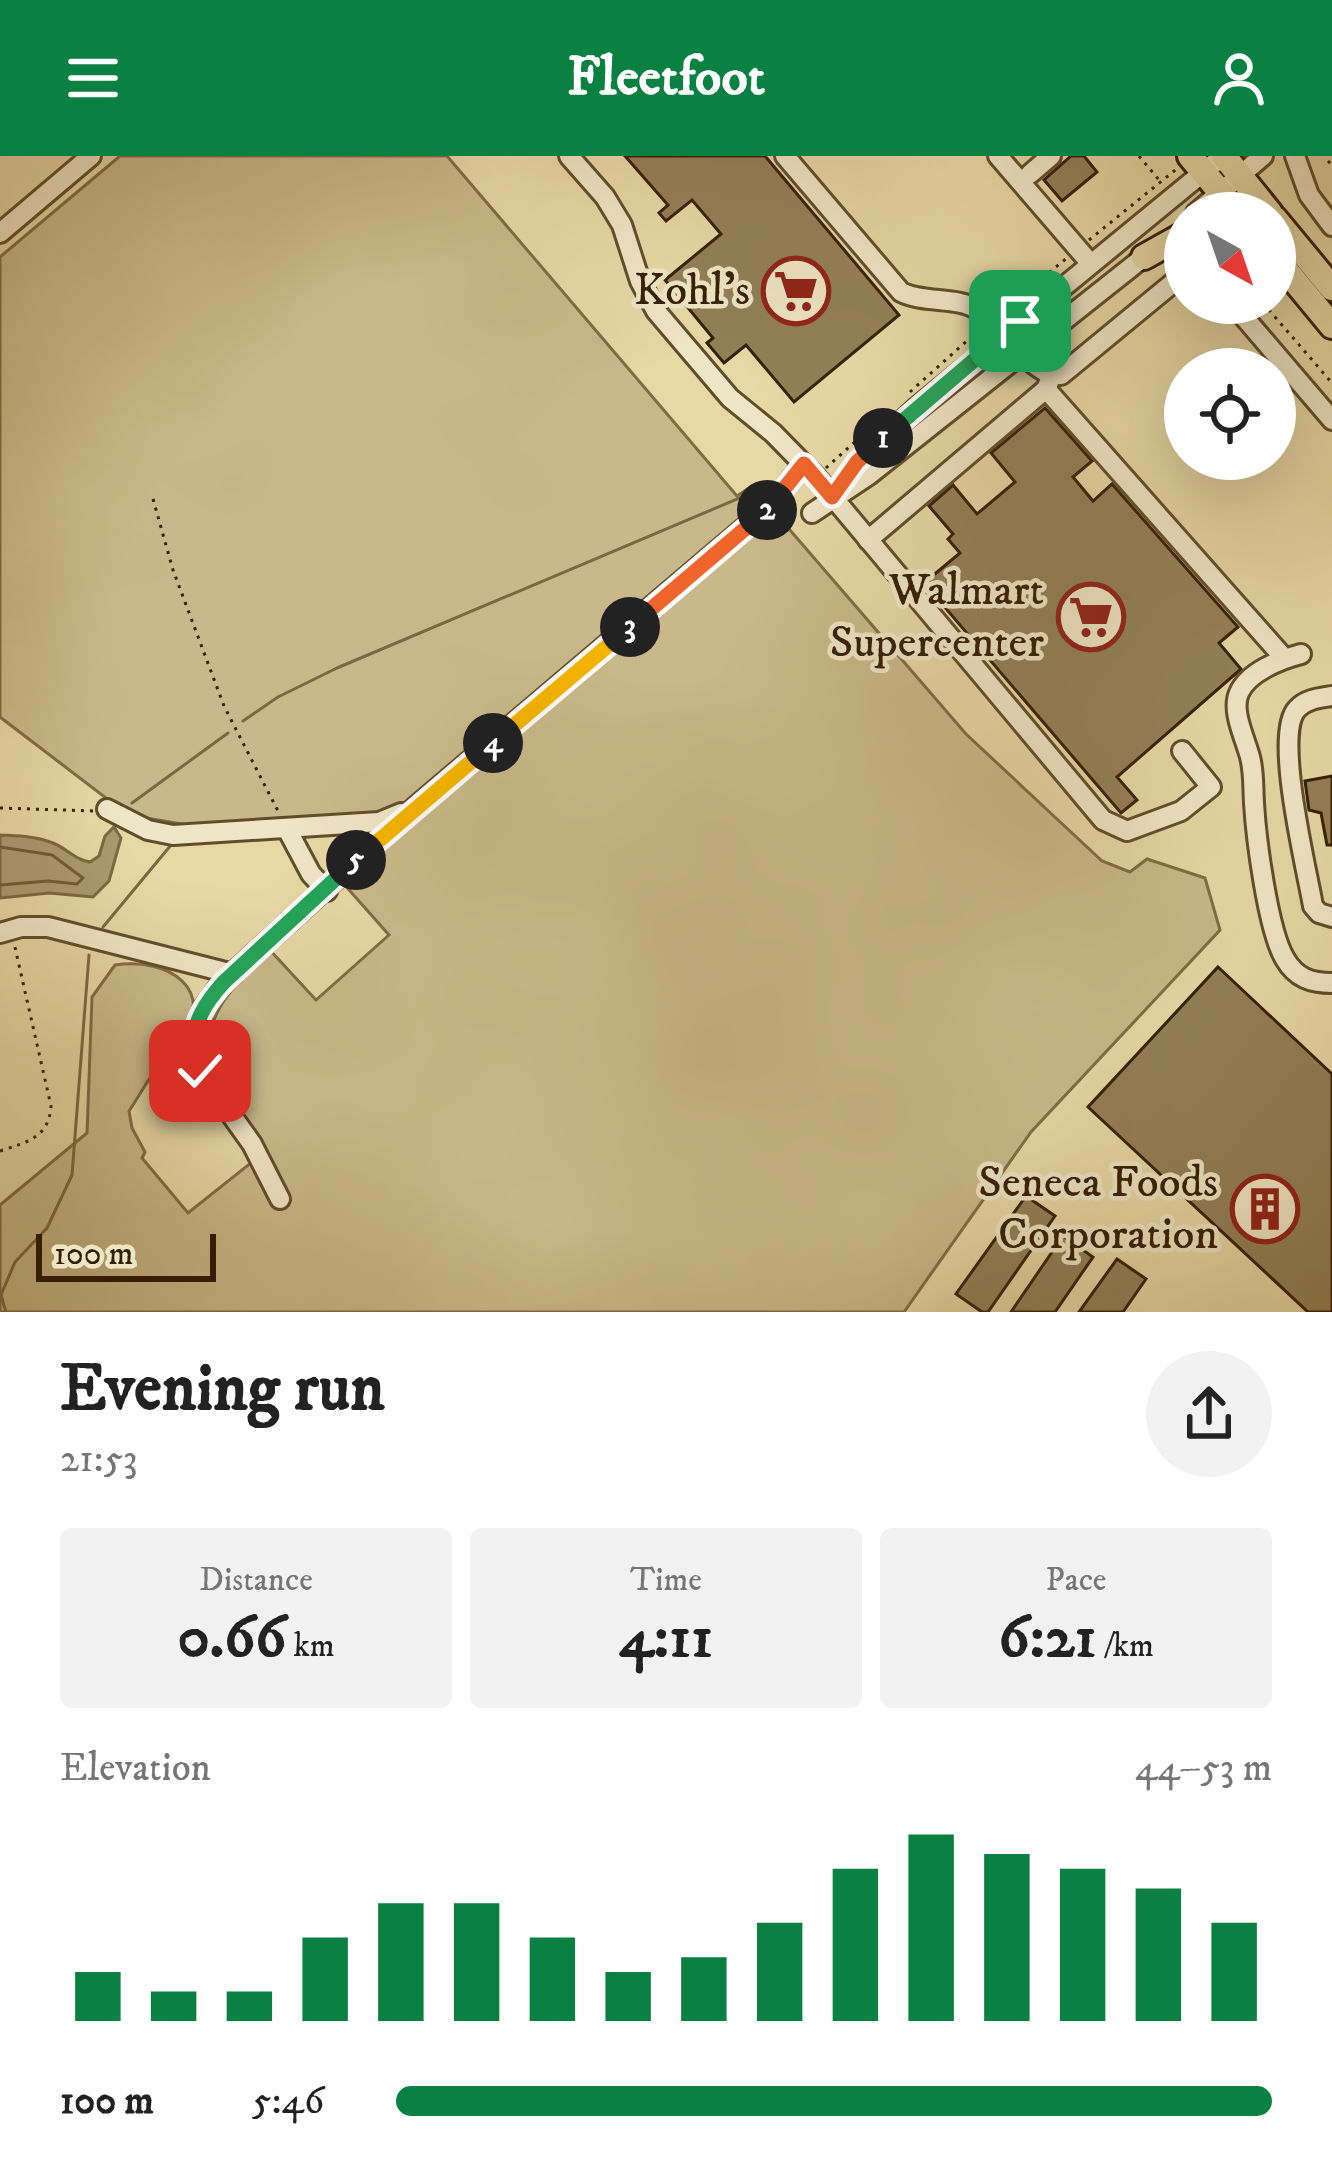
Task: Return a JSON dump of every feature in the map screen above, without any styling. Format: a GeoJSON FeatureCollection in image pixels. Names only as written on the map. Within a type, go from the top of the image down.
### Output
{"type":"FeatureCollection","features":[{"type":"Feature","properties":{"kind":"main road"},"geometry":{"type":"LineString","coordinates":[[1203,162],[1240,192]]}},
{"type":"Feature","properties":{"kind":"main road"},"geometry":{"type":"LineString","coordinates":[[1231,185],[1233,192]]}},
{"type":"Feature","properties":{"kind":"main road"},"geometry":{"type":"LineString","coordinates":[[1296,244],[1332,288]]}},
{"type":"Feature","properties":{"kind":"main road"},"geometry":{"type":"LineString","coordinates":[[1144,257],[1164,246]]}},
{"type":"Feature","properties":{"kind":"main road"},"geometry":{"type":"LineString","coordinates":[[1296,282],[1332,326]]}},
{"type":"Feature","properties":{"kind":"street"},"geometry":{"type":"LineString","coordinates":[[569,156],[622,225],[640,281],[656,311],[730,398],[804,464],[1103,820],[1127,831],[1181,812],[1211,787],[1183,751]]}},
{"type":"Feature","properties":{"kind":"street"},"geometry":{"type":"LineString","coordinates":[[785,156],[902,292],[924,301],[974,307],[996,328],[1292,656],[1244,686],[1237,709],[1251,761],[1276,940],[1296,974],[1311,982],[1332,983]]}},
{"type":"Feature","properties":{"kind":"street"},"geometry":{"type":"LineString","coordinates":[[998,156],[1084,257]]}},
{"type":"Feature","properties":{"kind":"street"},"geometry":{"type":"LineString","coordinates":[[1030,174],[1051,156]]}},
{"type":"Feature","properties":{"kind":"street"},"geometry":{"type":"LineString","coordinates":[[1222,192],[1263,156]]}},
{"type":"Feature","properties":{"kind":"street"},"geometry":{"type":"LineString","coordinates":[[1294,156],[1309,195],[1332,226]]}},
{"type":"Feature","properties":{"kind":"street"},"geometry":{"type":"LineString","coordinates":[[0,232],[87,157]]}},
{"type":"Feature","properties":{"kind":"street"},"geometry":{"type":"LineString","coordinates":[[832,497],[857,462],[996,328],[1203,162]]}},
{"type":"Feature","properties":{"kind":"street"},"geometry":{"type":"LineString","coordinates":[[1063,234],[1077,216]]}},
{"type":"Feature","properties":{"kind":"street"},"geometry":{"type":"LineString","coordinates":[[812,513],[1023,356],[1164,240]]}},
{"type":"Feature","properties":{"kind":"street"},"geometry":{"type":"LineString","coordinates":[[868,540],[1049,382],[1164,290]]}},
{"type":"Feature","properties":{"kind":"street"},"geometry":{"type":"LineString","coordinates":[[1250,324],[1332,420]]}},
{"type":"Feature","properties":{"kind":"street"},"geometry":{"type":"LineString","coordinates":[[280,1199],[252,1144],[200,1071],[192,1044],[203,1009],[233,974],[414,808],[727,545],[770,506],[804,464]]}},
{"type":"Feature","properties":{"kind":"street"},"geometry":{"type":"LineString","coordinates":[[1332,696],[1311,700],[1295,711],[1288,730],[1292,793],[1313,906],[1332,917]]}},
{"type":"Feature","properties":{"kind":"street"},"geometry":{"type":"LineString","coordinates":[[107,809],[148,830],[173,836],[379,822],[414,808]]}},
{"type":"Feature","properties":{"kind":"street"},"geometry":{"type":"LineString","coordinates":[[287,829],[311,874],[327,891]]}},
{"type":"Feature","properties":{"kind":"street"},"geometry":{"type":"LineString","coordinates":[[7,931],[48,927],[233,974]]}},
{"type":"Feature","properties":{"kind":"path"},"geometry":{"type":"LineString","coordinates":[[1139,156],[1160,182]]}},
{"type":"Feature","properties":{"kind":"path"},"geometry":{"type":"LineString","coordinates":[[996,328],[1084,257],[1160,182],[1203,162]]}},
{"type":"Feature","properties":{"kind":"path"},"geometry":{"type":"LineString","coordinates":[[1281,324],[1332,383]]}},
{"type":"Feature","properties":{"kind":"path"},"geometry":{"type":"LineString","coordinates":[[153,500],[217,689],[287,829]]}},
{"type":"Feature","properties":{"kind":"path"},"geometry":{"type":"LineString","coordinates":[[0,808],[107,809]]}},
{"type":"Feature","properties":{"kind":"path"},"geometry":{"type":"LineString","coordinates":[[0,1151],[40,1136],[50,1124],[51,1106],[7,931]]}},
{"type":"Feature","properties":{"kind":"shaded area"},"geometry":{"type":"Polygon","coordinates":[[[120,156],[447,156],[737,496],[752,486],[766,502],[460,760],[409,800],[378,816],[193,826],[119,808],[0,717],[0,257],[120,156]]]}},
{"type":"Feature","properties":{"kind":"shaded area"},"geometry":{"type":"Polygon","coordinates":[[[777,515],[966,734],[1102,861],[1130,872],[1147,859],[1205,878],[1220,930],[1031,1132],[904,1312],[0,1312],[0,1205],[87,1133],[92,997],[115,965],[153,966],[182,981],[191,993],[191,1024],[129,1111],[145,1152],[142,1158],[188,1213],[266,1151],[235,1103],[213,1056],[214,1020],[234,987],[268,948],[316,1000],[389,935],[342,882],[777,515]]]}},
{"type":"Feature","properties":{"kind":"water"},"geometry":{"type":"Polygon","coordinates":[[[114,827],[121,838],[109,881],[93,897],[49,893],[0,898],[0,835],[47,841],[90,862],[99,856],[105,836],[114,827]]]}},
{"type":"Feature","properties":{"kind":"building"},"geometry":{"type":"Polygon","coordinates":[[[625,156],[765,156],[899,315],[794,402],[746,345],[724,363],[707,343],[713,338],[665,280],[721,234],[692,200],[666,221],[659,213],[668,205],[625,156]]]}},
{"type":"Feature","properties":{"kind":"building"},"geometry":{"type":"Polygon","coordinates":[[[1071,156],[1084,156],[1097,172],[1062,201],[1044,180],[1071,156]]]}},
{"type":"Feature","properties":{"kind":"building","name":"Walmart Supercenter"},"geometry":{"type":"Polygon","coordinates":[[[1045,408],[1092,461],[1073,477],[1093,501],[1112,484],[1238,627],[1219,643],[1241,669],[1117,777],[1137,800],[1121,813],[924,583],[960,553],[948,539],[953,534],[929,506],[953,485],[977,514],[1015,482],[991,453],[1045,408]]]}},
{"type":"Feature","properties":{"kind":"building"},"geometry":{"type":"Polygon","coordinates":[[[1332,776],[1332,845],[1327,845],[1321,813],[1309,810],[1305,781],[1332,776]]]}},
{"type":"Feature","properties":{"kind":"building","name":"Seneca Foods Corporation"},"geometry":{"type":"Polygon","coordinates":[[[1218,967],[1332,1074],[1332,1312],[1308,1312],[1088,1107],[1218,967]]]}},
{"type":"Feature","properties":{"kind":"building"},"geometry":{"type":"Polygon","coordinates":[[[1026,1196],[1055,1216],[988,1312],[982,1312],[956,1294],[1026,1196]]]}},
{"type":"Feature","properties":{"kind":"building"},"geometry":{"type":"Polygon","coordinates":[[[1063,1236],[1093,1257],[1055,1312],[1011,1312],[1063,1236]]]}},
{"type":"Feature","properties":{"kind":"building"},"geometry":{"type":"Polygon","coordinates":[[[1117,1259],[1146,1279],[1123,1312],[1079,1312],[1117,1259]]]}},
{"type":"Feature","properties":{"kind":"waterway"},"geometry":{"type":"LineString","coordinates":[[243,721],[278,697],[337,668],[768,486]]}},
{"type":"Feature","properties":{"kind":"waterway"},"geometry":{"type":"LineString","coordinates":[[132,803],[228,733]]}},
{"type":"Feature","properties":{"kind":"waterway"},"geometry":{"type":"LineString","coordinates":[[103,927],[171,845]]}},
{"type":"Feature","properties":{"kind":"waterway"},"geometry":{"type":"LineString","coordinates":[[1,1295],[15,1262],[47,1228],[72,1175],[89,955]]}},
{"type":"Feature","properties":{"kind":"waterway"},"geometry":{"type":"LineString","coordinates":[[1,1295],[6,1312]]}},
{"type":"Feature","properties":{"kind":"place","name":"Kohl's"},"geometry":{"type":"Point","coordinates":[796,291]}},
{"type":"Feature","properties":{"kind":"place","name":"Walmart Supercenter"},"geometry":{"type":"Point","coordinates":[1091,617]}},
{"type":"Feature","properties":{"kind":"place","name":"Seneca Foods Corporation"},"geometry":{"type":"Point","coordinates":[1265,1209]}},
{"type":"Feature","properties":{"kind":"route"},"geometry":{"type":"LineString","coordinates":[[200,1071],[192,1044],[203,1009],[221,984],[344,871],[712,558],[770,506],[804,464],[832,497],[857,462],[1020,321]]}}]}
